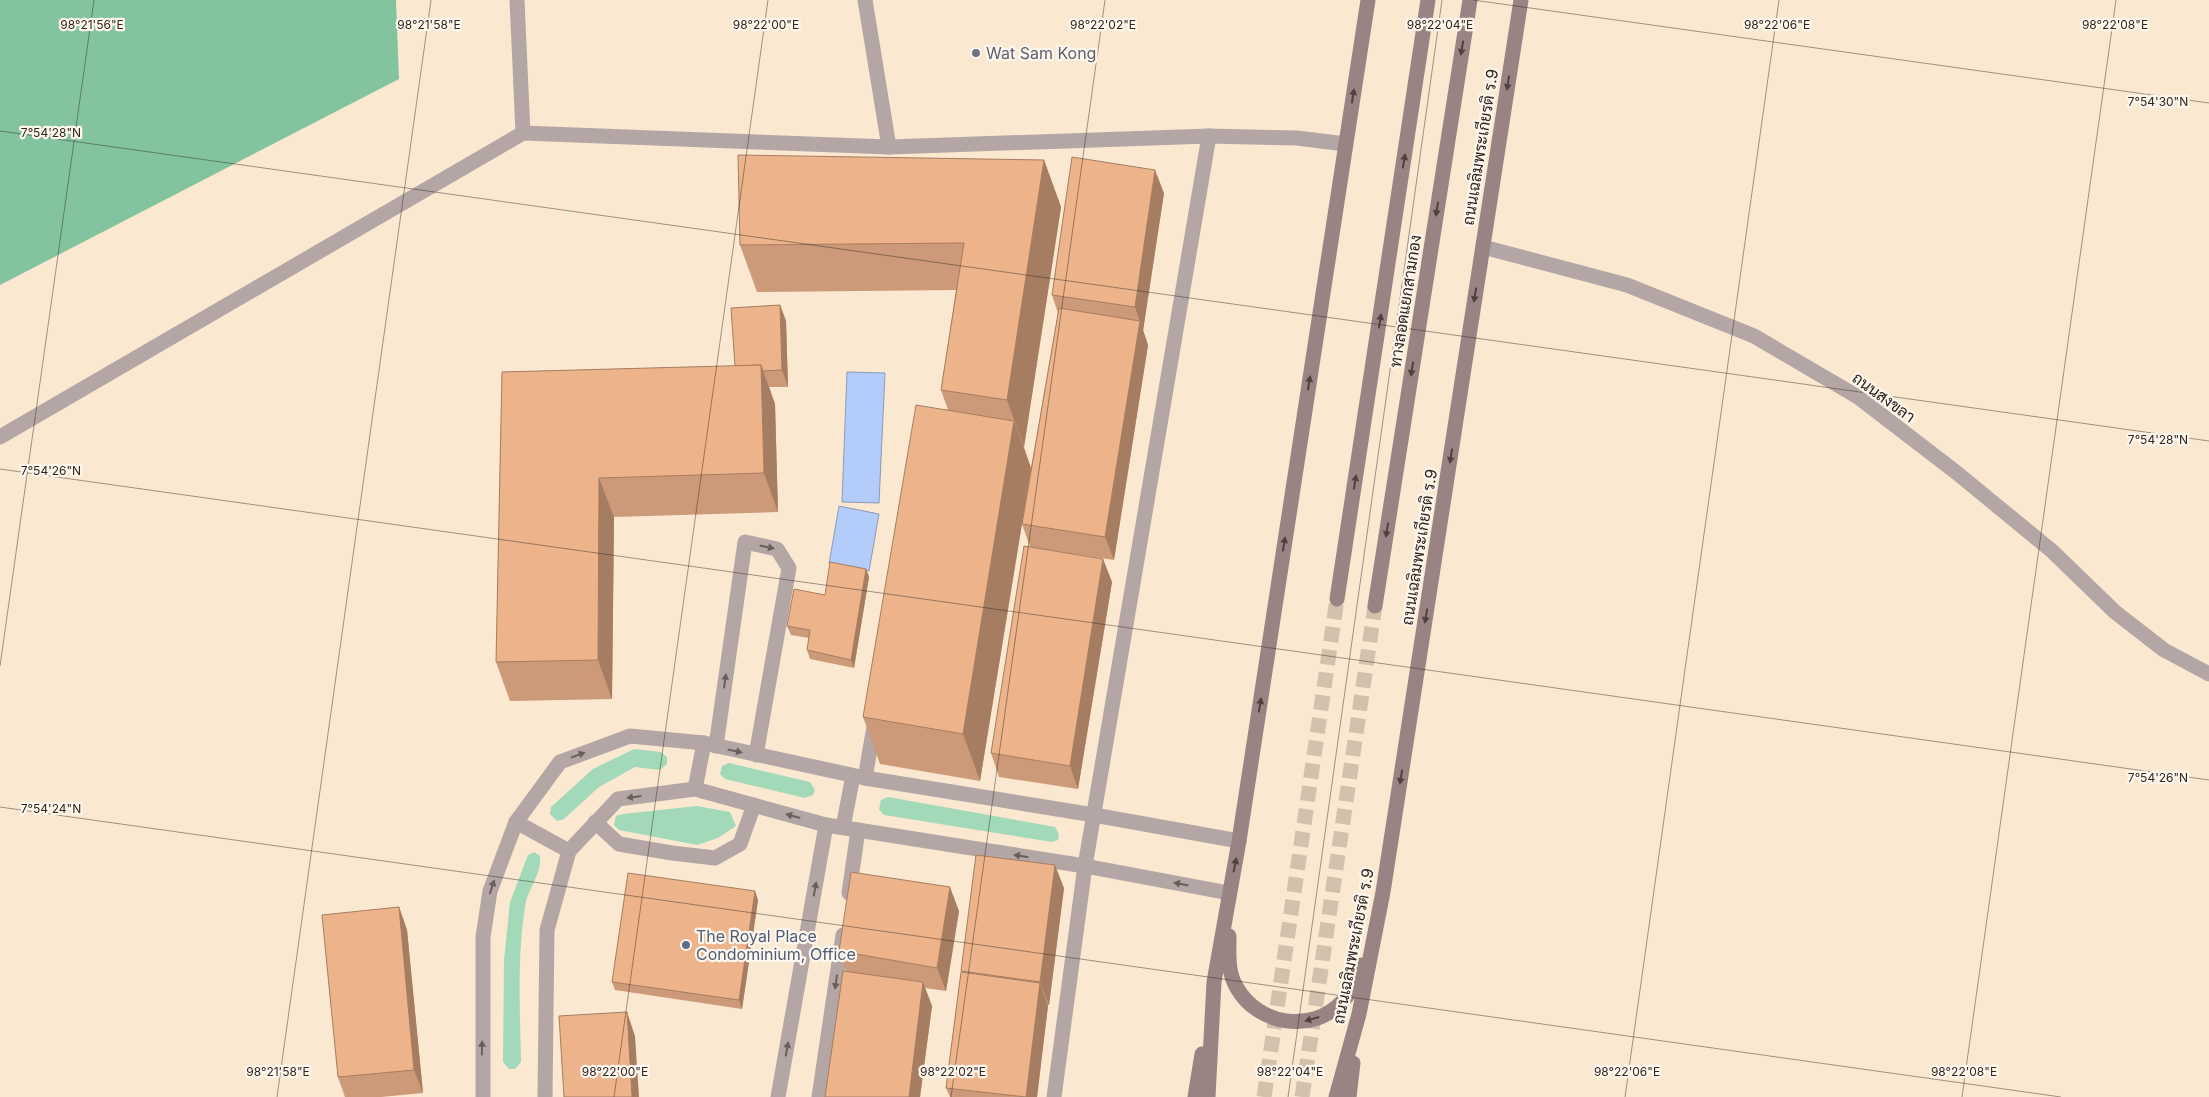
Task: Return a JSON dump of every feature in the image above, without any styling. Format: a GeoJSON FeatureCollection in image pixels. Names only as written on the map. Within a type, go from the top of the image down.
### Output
{"type":"FeatureCollection","features":[{"type":"Feature","properties":{"kind":"main road"},"geometry":{"type":"LineString","coordinates":[[1194,1097],[1239,841],[1368,0]]}},
{"type":"Feature","properties":{"kind":"main road","name":"ทางลอดแยกสามกอง"},"geometry":{"type":"LineString","coordinates":[[1337,600],[1428,0]]}},
{"type":"Feature","properties":{"kind":"main road","name":"ทางลอดแยกสามกอง"},"geometry":{"type":"LineString","coordinates":[[1375,606],[1470,0]]}},
{"type":"Feature","properties":{"kind":"main road","name":"ถนนเฉลิมพระเกียรติ ร.9"},"geometry":{"type":"LineString","coordinates":[[1336,1097],[1359,1014],[1383,892],[1521,0]]}},
{"type":"Feature","properties":{"kind":"main road"},"geometry":{"type":"LineString","coordinates":[[1229,893],[1229,968],[1236,988],[1249,1004],[1266,1016],[1292,1022],[1306,1022],[1325,1015],[1341,1003],[1353,987],[1383,892]]}},
{"type":"Feature","properties":{"kind":"main road"},"geometry":{"type":"LineString","coordinates":[[1208,1097],[1214,982]]}},
{"type":"Feature","properties":{"kind":"main road"},"geometry":{"type":"LineString","coordinates":[[1349,1097],[1359,1014]]}},
{"type":"Feature","properties":{"kind":"street"},"geometry":{"type":"LineString","coordinates":[[517,0],[523,133]]}},
{"type":"Feature","properties":{"kind":"street"},"geometry":{"type":"LineString","coordinates":[[865,0],[889,147]]}},
{"type":"Feature","properties":{"kind":"street"},"geometry":{"type":"LineString","coordinates":[[0,437],[523,133],[889,147],[1209,136],[1297,138],[1345,144]]}},
{"type":"Feature","properties":{"kind":"street"},"geometry":{"type":"LineString","coordinates":[[1054,1097],[1085,866],[1209,136]]}},
{"type":"Feature","properties":{"kind":"street","name":"ถนนสงขลา"},"geometry":{"type":"LineString","coordinates":[[1483,247],[1627,285],[1762,341],[1858,398],[1956,473],[2052,551],[2129,623],[2164,650],[2209,674]]}},
{"type":"Feature","properties":{"kind":"street"},"geometry":{"type":"LineString","coordinates":[[695,789],[710,745],[745,542],[777,549],[789,568],[756,755]]}},
{"type":"Feature","properties":{"kind":"street"},"geometry":{"type":"LineString","coordinates":[[843,827],[877,710]]}},
{"type":"Feature","properties":{"kind":"street"},"geometry":{"type":"LineString","coordinates":[[483,1097],[483,937],[490,891],[516,822],[560,762],[630,736],[710,745],[859,777],[1094,815],[1239,841]]}},
{"type":"Feature","properties":{"kind":"street"},"geometry":{"type":"LineString","coordinates":[[545,1097],[547,930],[569,851],[618,799],[695,789],[826,824],[1085,866],[1229,893]]}},
{"type":"Feature","properties":{"kind":"street"},"geometry":{"type":"LineString","coordinates":[[596,822],[619,844],[716,858],[740,844],[754,805]]}},
{"type":"Feature","properties":{"kind":"street"},"geometry":{"type":"LineString","coordinates":[[516,822],[569,851]]}},
{"type":"Feature","properties":{"kind":"street"},"geometry":{"type":"LineString","coordinates":[[778,1097],[826,824]]}},
{"type":"Feature","properties":{"kind":"street"},"geometry":{"type":"LineString","coordinates":[[819,1097],[858,830]]}},
{"type":"Feature","properties":{"kind":"green space"},"geometry":{"type":"Polygon","coordinates":[[[0,0],[396,0],[399,79],[0,285],[0,0]]]}},
{"type":"Feature","properties":{"kind":"green space"},"geometry":{"type":"Polygon","coordinates":[[[634,749],[661,752],[667,757],[667,764],[660,770],[635,767],[599,787],[564,819],[557,821],[550,814],[551,807],[593,769],[634,749]]]}},
{"type":"Feature","properties":{"kind":"green space"},"geometry":{"type":"Polygon","coordinates":[[[729,763],[810,782],[815,790],[813,795],[805,798],[725,779],[720,774],[722,766],[729,763]]]}},
{"type":"Feature","properties":{"kind":"green space"},"geometry":{"type":"Polygon","coordinates":[[[888,797],[1055,827],[1059,834],[1058,840],[1052,842],[884,815],[879,809],[881,800],[888,797]]]}},
{"type":"Feature","properties":{"kind":"green space"},"geometry":{"type":"Polygon","coordinates":[[[697,806],[730,812],[736,826],[718,838],[697,845],[619,830],[614,825],[616,816],[623,814],[697,806]]]}},
{"type":"Feature","properties":{"kind":"green space"},"geometry":{"type":"Polygon","coordinates":[[[534,852],[540,856],[540,863],[537,876],[526,900],[522,926],[520,984],[521,1062],[515,1069],[509,1069],[503,1062],[504,961],[510,902],[528,855],[534,852]]]}},
{"type":"Feature","properties":{"kind":"water"},"geometry":{"type":"Polygon","coordinates":[[[847,372],[885,373],[879,503],[842,502],[847,372]]]}},
{"type":"Feature","properties":{"kind":"water"},"geometry":{"type":"Polygon","coordinates":[[[839,506],[879,514],[869,571],[829,564],[839,506]]]}},
{"type":"Feature","properties":{"kind":"building"},"geometry":{"type":"Polygon","coordinates":[[[738,155],[1044,160],[1007,400],[941,390],[964,243],[740,245],[738,155]]]}},
{"type":"Feature","properties":{"kind":"building"},"geometry":{"type":"Polygon","coordinates":[[[1072,157],[1155,170],[1135,307],[1052,295],[1072,157]]]}},
{"type":"Feature","properties":{"kind":"building"},"geometry":{"type":"Polygon","coordinates":[[[780,305],[782,370],[763,371],[761,365],[735,366],[731,308],[780,305]]]}},
{"type":"Feature","properties":{"kind":"building"},"geometry":{"type":"Polygon","coordinates":[[[1059,308],[1140,321],[1105,537],[1022,524],[1059,308]]]}},
{"type":"Feature","properties":{"kind":"building"},"geometry":{"type":"Polygon","coordinates":[[[761,365],[764,473],[599,478],[598,660],[496,662],[502,372],[761,365]]]}},
{"type":"Feature","properties":{"kind":"building"},"geometry":{"type":"Polygon","coordinates":[[[916,405],[1014,421],[963,734],[863,717],[916,405]]]}},
{"type":"Feature","properties":{"kind":"building"},"geometry":{"type":"Polygon","coordinates":[[[1024,546],[1103,559],[1070,766],[991,753],[1024,546]]]}},
{"type":"Feature","properties":{"kind":"building"},"geometry":{"type":"Polygon","coordinates":[[[830,562],[866,569],[851,660],[807,650],[810,630],[787,626],[794,589],[825,595],[830,562]]]}},
{"type":"Feature","properties":{"kind":"building"},"geometry":{"type":"Polygon","coordinates":[[[976,855],[1055,865],[1040,982],[961,971],[976,855]]]}},
{"type":"Feature","properties":{"kind":"building"},"geometry":{"type":"Polygon","coordinates":[[[851,872],[950,887],[937,968],[839,951],[851,872]]]}},
{"type":"Feature","properties":{"kind":"building","name":"The Royal Place Condominium, Office"},"geometry":{"type":"Polygon","coordinates":[[[628,873],[755,891],[739,1000],[612,982],[628,873]]]}},
{"type":"Feature","properties":{"kind":"building"},"geometry":{"type":"Polygon","coordinates":[[[399,907],[414,1070],[338,1077],[322,915],[399,907]]]}},
{"type":"Feature","properties":{"kind":"building"},"geometry":{"type":"Polygon","coordinates":[[[843,971],[923,982],[909,1097],[825,1097],[843,971]]]}},
{"type":"Feature","properties":{"kind":"building"},"geometry":{"type":"Polygon","coordinates":[[[961,972],[1040,983],[1026,1097],[946,1088],[961,972]]]}},
{"type":"Feature","properties":{"kind":"building"},"geometry":{"type":"Polygon","coordinates":[[[627,1012],[632,1097],[564,1097],[559,1016],[627,1012]]]}},
{"type":"Feature","properties":{"kind":"tunnel"},"geometry":{"type":"LineString","coordinates":[[1264,1097],[1337,599]]}},
{"type":"Feature","properties":{"kind":"tunnel"},"geometry":{"type":"LineString","coordinates":[[1302,1097],[1375,606]]}},
{"type":"Feature","properties":{"kind":"place","name":"Wat Sam Kong"},"geometry":{"type":"Point","coordinates":[976,53]}},
{"type":"Feature","properties":{"kind":"place","name":"The Royal Place Condominium, Office"},"geometry":{"type":"Point","coordinates":[686,945]}}]}
